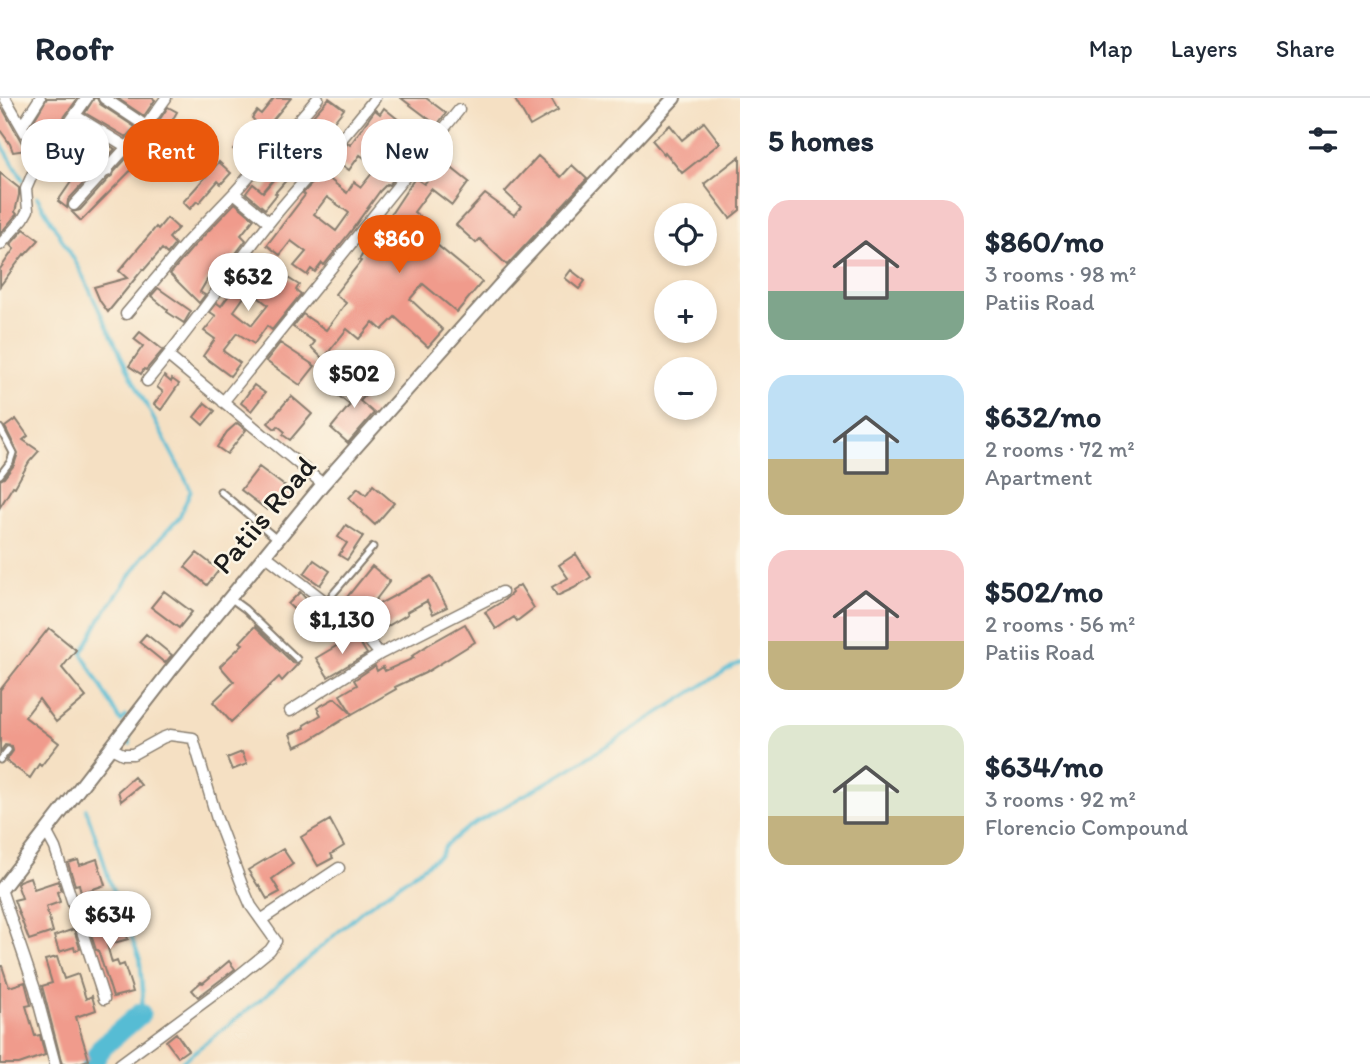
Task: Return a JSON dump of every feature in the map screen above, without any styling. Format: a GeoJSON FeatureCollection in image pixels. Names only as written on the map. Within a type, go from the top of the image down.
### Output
{"type":"FeatureCollection","features":[{"type":"Feature","properties":{"kind":"street"},"geometry":{"type":"LineString","coordinates":[[5,98],[21,124]]}},
{"type":"Feature","properties":{"kind":"street"},"geometry":{"type":"LineString","coordinates":[[26,119],[40,98]]}},
{"type":"Feature","properties":{"kind":"street"},"geometry":{"type":"LineString","coordinates":[[74,119],[87,98]]}},
{"type":"Feature","properties":{"kind":"street"},"geometry":{"type":"LineString","coordinates":[[104,98],[136,119]]}},
{"type":"Feature","properties":{"kind":"street"},"geometry":{"type":"LineString","coordinates":[[126,314],[187,242],[318,98]]}},
{"type":"Feature","properties":{"kind":"street"},"geometry":{"type":"LineString","coordinates":[[146,381],[168,356],[269,222],[375,98]]}},
{"type":"Feature","properties":{"kind":"street","name":"Patiis Road"},"geometry":{"type":"LineString","coordinates":[[1,887],[170,671],[323,484],[500,285],[674,98]]}},
{"type":"Feature","properties":{"kind":"street"},"geometry":{"type":"LineString","coordinates":[[151,119],[164,99]]}},
{"type":"Feature","properties":{"kind":"street"},"geometry":{"type":"LineString","coordinates":[[223,402],[459,110]]}},
{"type":"Feature","properties":{"kind":"street"},"geometry":{"type":"LineString","coordinates":[[76,116],[123,145]]}},
{"type":"Feature","properties":{"kind":"street"},"geometry":{"type":"LineString","coordinates":[[109,169],[123,152]]}},
{"type":"Feature","properties":{"kind":"street"},"geometry":{"type":"LineString","coordinates":[[0,246],[28,210],[26,189],[29,182]]}},
{"type":"Feature","properties":{"kind":"street"},"geometry":{"type":"LineString","coordinates":[[74,205],[96,182]]}},
{"type":"Feature","properties":{"kind":"street"},"geometry":{"type":"LineString","coordinates":[[234,193],[269,222]]}},
{"type":"Feature","properties":{"kind":"street"},"geometry":{"type":"LineString","coordinates":[[168,356],[323,484]]}},
{"type":"Feature","properties":{"kind":"street"},"geometry":{"type":"LineString","coordinates":[[265,555],[357,626],[380,654]]}},
{"type":"Feature","properties":{"kind":"street"},"geometry":{"type":"LineString","coordinates":[[290,711],[380,654],[502,592]]}},
{"type":"Feature","properties":{"kind":"street"},"geometry":{"type":"LineString","coordinates":[[111,748],[123,754],[133,754],[170,735],[193,738],[217,818],[244,890],[251,906],[276,941],[270,950],[227,985],[120,1064]]}},
{"type":"Feature","properties":{"kind":"street"},"geometry":{"type":"LineString","coordinates":[[46,831],[59,860],[104,999]]}},
{"type":"Feature","properties":{"kind":"street"},"geometry":{"type":"LineString","coordinates":[[261,920],[339,868]]}},
{"type":"Feature","properties":{"kind":"street"},"geometry":{"type":"LineString","coordinates":[[1,887],[35,989],[55,1064]]}},
{"type":"Feature","properties":{"kind":"lane"},"geometry":{"type":"LineString","coordinates":[[0,429],[3,441],[13,453],[0,475]]}},
{"type":"Feature","properties":{"kind":"lane"},"geometry":{"type":"LineString","coordinates":[[220,491],[278,540]]}},
{"type":"Feature","properties":{"kind":"lane"},"geometry":{"type":"LineString","coordinates":[[326,602],[373,547]]}},
{"type":"Feature","properties":{"kind":"lane"},"geometry":{"type":"LineString","coordinates":[[230,598],[297,659]]}},
{"type":"Feature","properties":{"kind":"lane"},"geometry":{"type":"LineString","coordinates":[[0,760],[8,750]]}},
{"type":"Feature","properties":{"kind":"building"},"geometry":{"type":"Polygon","coordinates":[[[47,98],[78,98],[63,119],[35,119],[47,98]]]}},
{"type":"Feature","properties":{"kind":"building"},"geometry":{"type":"Polygon","coordinates":[[[94,98],[97,98],[100,104],[123,119],[123,135],[109,127],[109,119],[95,119],[85,113],[94,98]]]}},
{"type":"Feature","properties":{"kind":"building"},"geometry":{"type":"Polygon","coordinates":[[[117,98],[152,98],[155,100],[144,116],[117,98]]]}},
{"type":"Feature","properties":{"kind":"building"},"geometry":{"type":"Polygon","coordinates":[[[274,98],[291,98],[274,119],[252,118],[257,111],[261,114],[274,98]]]}},
{"type":"Feature","properties":{"kind":"building"},"geometry":{"type":"Polygon","coordinates":[[[329,98],[344,109],[336,119],[310,119],[329,98]]]}},
{"type":"Feature","properties":{"kind":"building"},"geometry":{"type":"Polygon","coordinates":[[[401,98],[426,98],[446,113],[442,119],[429,119],[401,98]]]}},
{"type":"Feature","properties":{"kind":"building"},"geometry":{"type":"Polygon","coordinates":[[[514,98],[551,98],[558,110],[530,126],[514,98]]]}},
{"type":"Feature","properties":{"kind":"building"},"geometry":{"type":"Polygon","coordinates":[[[0,106],[21,141],[21,151],[13,152],[0,130],[0,106]]]}},
{"type":"Feature","properties":{"kind":"building"},"geometry":{"type":"Polygon","coordinates":[[[168,107],[177,112],[173,119],[160,119],[168,107]]]}},
{"type":"Feature","properties":{"kind":"building"},"geometry":{"type":"Polygon","coordinates":[[[384,108],[398,119],[369,119],[375,110],[380,114],[384,108]]]}},
{"type":"Feature","properties":{"kind":"building"},"geometry":{"type":"Polygon","coordinates":[[[704,122],[720,143],[682,173],[652,140],[670,125],[682,140],[704,122]]]}},
{"type":"Feature","properties":{"kind":"building"},"geometry":{"type":"Polygon","coordinates":[[[361,130],[361,156],[349,170],[347,144],[350,145],[361,130]]]}},
{"type":"Feature","properties":{"kind":"building"},"geometry":{"type":"Polygon","coordinates":[[[109,145],[115,149],[109,156],[109,145]]]}},
{"type":"Feature","properties":{"kind":"building"},"geometry":{"type":"Polygon","coordinates":[[[538,156],[561,177],[572,165],[587,179],[507,265],[480,239],[476,243],[456,225],[485,194],[514,215],[521,207],[505,192],[538,156]]]}},
{"type":"Feature","properties":{"kind":"building"},"geometry":{"type":"Polygon","coordinates":[[[740,156],[740,210],[730,218],[704,184],[740,156]]]}},
{"type":"Feature","properties":{"kind":"building"},"geometry":{"type":"Polygon","coordinates":[[[123,162],[123,178],[81,221],[72,212],[80,210],[105,182],[109,182],[123,162]]]}},
{"type":"Feature","properties":{"kind":"building"},"geometry":{"type":"Polygon","coordinates":[[[219,162],[231,173],[221,184],[219,182],[219,162]]]}},
{"type":"Feature","properties":{"kind":"building"},"geometry":{"type":"Polygon","coordinates":[[[453,169],[469,182],[452,205],[431,189],[414,212],[435,228],[426,240],[405,226],[402,231],[397,228],[386,244],[406,261],[419,246],[429,254],[437,245],[482,282],[457,312],[423,284],[410,299],[443,330],[428,347],[395,317],[382,330],[373,322],[359,339],[347,329],[323,359],[311,347],[315,342],[293,327],[303,314],[326,330],[346,303],[335,294],[361,261],[359,260],[367,247],[364,245],[378,223],[383,226],[412,182],[453,182],[453,169]]]}},
{"type":"Feature","properties":{"kind":"building"},"geometry":{"type":"Polygon","coordinates":[[[0,173],[19,188],[19,195],[15,212],[17,214],[0,234],[0,173]]]}},
{"type":"Feature","properties":{"kind":"building"},"geometry":{"type":"Polygon","coordinates":[[[71,182],[85,182],[68,200],[67,208],[58,201],[71,182]]]}},
{"type":"Feature","properties":{"kind":"building"},"geometry":{"type":"Polygon","coordinates":[[[201,182],[217,182],[190,209],[183,202],[201,182]]]}},
{"type":"Feature","properties":{"kind":"building"},"geometry":{"type":"Polygon","coordinates":[[[272,182],[285,182],[265,209],[246,193],[253,184],[263,192],[272,182]]]}},
{"type":"Feature","properties":{"kind":"building"},"geometry":{"type":"Polygon","coordinates":[[[313,182],[333,182],[347,193],[354,182],[361,187],[365,182],[391,182],[380,191],[324,265],[322,263],[315,272],[311,269],[307,275],[294,266],[306,252],[291,241],[280,255],[267,245],[313,182]],[[327,197],[314,214],[336,231],[349,213],[327,197]]]}},
{"type":"Feature","properties":{"kind":"building"},"geometry":{"type":"Polygon","coordinates":[[[235,203],[254,219],[241,235],[246,240],[216,280],[210,275],[200,292],[205,295],[199,303],[170,274],[235,203]]]}},
{"type":"Feature","properties":{"kind":"building"},"geometry":{"type":"Polygon","coordinates":[[[167,218],[178,228],[169,238],[175,244],[167,254],[162,249],[108,312],[94,287],[127,278],[119,271],[156,227],[158,229],[167,218]]]}},
{"type":"Feature","properties":{"kind":"building"},"geometry":{"type":"Polygon","coordinates":[[[24,229],[39,240],[24,254],[0,286],[0,269],[14,249],[10,245],[24,229]]]}},
{"type":"Feature","properties":{"kind":"building"},"geometry":{"type":"Polygon","coordinates":[[[252,256],[263,263],[254,278],[270,291],[283,275],[299,285],[296,290],[301,294],[272,330],[267,326],[254,344],[237,333],[223,351],[240,363],[230,376],[203,356],[215,339],[204,331],[216,316],[210,312],[217,303],[221,306],[232,291],[229,288],[252,256]],[[249,290],[234,311],[252,325],[268,305],[249,290]]]}},
{"type":"Feature","properties":{"kind":"building"},"geometry":{"type":"Polygon","coordinates":[[[571,270],[585,281],[579,289],[565,278],[571,270]]]}},
{"type":"Feature","properties":{"kind":"building"},"geometry":{"type":"Polygon","coordinates":[[[158,288],[191,311],[184,323],[167,312],[168,310],[151,296],[158,288]]]}},
{"type":"Feature","properties":{"kind":"building"},"geometry":{"type":"Polygon","coordinates":[[[140,332],[163,350],[141,374],[129,366],[143,346],[134,339],[140,332]]]}},
{"type":"Feature","properties":{"kind":"building"},"geometry":{"type":"Polygon","coordinates":[[[280,343],[315,366],[300,385],[266,361],[280,343]]]}},
{"type":"Feature","properties":{"kind":"building"},"geometry":{"type":"Polygon","coordinates":[[[365,375],[376,384],[360,401],[374,413],[348,443],[331,428],[350,405],[335,393],[341,386],[350,392],[365,375]]]}},
{"type":"Feature","properties":{"kind":"building"},"geometry":{"type":"Polygon","coordinates":[[[164,376],[179,384],[161,410],[154,404],[163,392],[157,387],[164,376]]]}},
{"type":"Feature","properties":{"kind":"building"},"geometry":{"type":"Polygon","coordinates":[[[254,385],[265,393],[251,411],[241,403],[254,385]]]}},
{"type":"Feature","properties":{"kind":"building"},"geometry":{"type":"Polygon","coordinates":[[[291,396],[312,414],[290,440],[278,426],[275,429],[268,423],[291,396]]]}},
{"type":"Feature","properties":{"kind":"building"},"geometry":{"type":"Polygon","coordinates":[[[205,403],[215,411],[203,425],[194,417],[205,403]]]}},
{"type":"Feature","properties":{"kind":"building"},"geometry":{"type":"Polygon","coordinates":[[[16,419],[28,436],[23,440],[39,451],[0,507],[0,480],[14,465],[18,453],[5,427],[16,419]]]}},
{"type":"Feature","properties":{"kind":"building"},"geometry":{"type":"Polygon","coordinates":[[[237,423],[246,430],[227,454],[217,447],[237,423]]]}},
{"type":"Feature","properties":{"kind":"building"},"geometry":{"type":"Polygon","coordinates":[[[259,467],[294,493],[286,504],[277,497],[267,510],[241,490],[259,467]]]}},
{"type":"Feature","properties":{"kind":"building"},"geometry":{"type":"Polygon","coordinates":[[[373,485],[394,503],[375,525],[349,498],[358,488],[366,495],[373,485]]]}},
{"type":"Feature","properties":{"kind":"building"},"geometry":{"type":"Polygon","coordinates":[[[346,525],[363,536],[347,560],[339,555],[347,543],[338,537],[346,525]]]}},
{"type":"Feature","properties":{"kind":"building"},"geometry":{"type":"Polygon","coordinates":[[[197,553],[219,570],[207,585],[185,567],[197,553]]]}},
{"type":"Feature","properties":{"kind":"building"},"geometry":{"type":"Polygon","coordinates":[[[576,554],[591,577],[557,596],[552,587],[568,578],[559,565],[576,554]]]}},
{"type":"Feature","properties":{"kind":"building"},"geometry":{"type":"Polygon","coordinates":[[[314,560],[330,571],[320,585],[304,574],[314,560]]]}},
{"type":"Feature","properties":{"kind":"building"},"geometry":{"type":"Polygon","coordinates":[[[372,566],[390,581],[368,610],[431,576],[447,607],[433,614],[427,601],[407,612],[408,614],[376,636],[364,622],[371,616],[347,597],[372,566]]]}},
{"type":"Feature","properties":{"kind":"building"},"geometry":{"type":"Polygon","coordinates":[[[520,585],[534,608],[517,621],[514,617],[496,629],[485,612],[503,601],[520,585]]]}},
{"type":"Feature","properties":{"kind":"building"},"geometry":{"type":"Polygon","coordinates":[[[164,591],[192,612],[179,628],[151,607],[164,591]]]}},
{"type":"Feature","properties":{"kind":"building"},"geometry":{"type":"Polygon","coordinates":[[[300,592],[312,605],[301,616],[288,604],[300,592]]]}},
{"type":"Feature","properties":{"kind":"building"},"geometry":{"type":"Polygon","coordinates":[[[465,624],[475,642],[352,714],[340,695],[357,685],[354,680],[375,666],[377,671],[383,667],[385,671],[414,658],[412,656],[428,645],[465,624]]]}},
{"type":"Feature","properties":{"kind":"building"},"geometry":{"type":"Polygon","coordinates":[[[255,626],[293,663],[298,664],[282,681],[279,677],[231,722],[213,702],[234,682],[220,666],[243,644],[240,642],[255,626]]]}},
{"type":"Feature","properties":{"kind":"building"},"geometry":{"type":"Polygon","coordinates":[[[49,628],[76,650],[62,668],[86,697],[56,722],[39,699],[25,717],[59,743],[30,778],[6,761],[13,751],[12,746],[5,745],[0,752],[0,690],[49,628]]]}},
{"type":"Feature","properties":{"kind":"building"},"geometry":{"type":"Polygon","coordinates":[[[146,634],[172,655],[165,663],[139,642],[146,634]]]}},
{"type":"Feature","properties":{"kind":"building"},"geometry":{"type":"Polygon","coordinates":[[[355,635],[367,654],[328,677],[316,658],[355,635]]]}},
{"type":"Feature","properties":{"kind":"building"},"geometry":{"type":"Polygon","coordinates":[[[335,698],[352,714],[295,747],[290,734],[305,728],[304,725],[321,715],[317,708],[335,698]]]}},
{"type":"Feature","properties":{"kind":"building"},"geometry":{"type":"Polygon","coordinates":[[[242,752],[247,764],[232,770],[227,758],[242,752]]]}},
{"type":"Feature","properties":{"kind":"building"},"geometry":{"type":"Polygon","coordinates":[[[134,777],[141,785],[121,801],[118,791],[134,777]]]}},
{"type":"Feature","properties":{"kind":"building"},"geometry":{"type":"Polygon","coordinates":[[[330,820],[344,846],[331,854],[333,858],[318,866],[301,837],[330,820]]]}},
{"type":"Feature","properties":{"kind":"building"},"geometry":{"type":"Polygon","coordinates":[[[283,849],[293,864],[272,879],[280,892],[267,899],[248,870],[283,849]]]}},
{"type":"Feature","properties":{"kind":"building"},"geometry":{"type":"Polygon","coordinates":[[[97,859],[105,885],[81,893],[79,884],[75,885],[68,863],[78,860],[80,865],[97,859]]]}},
{"type":"Feature","properties":{"kind":"building"},"geometry":{"type":"Polygon","coordinates":[[[30,877],[34,889],[58,881],[61,890],[57,892],[60,902],[46,907],[53,932],[29,940],[14,900],[22,898],[17,884],[19,881],[30,877]]]}},
{"type":"Feature","properties":{"kind":"building"},"geometry":{"type":"Polygon","coordinates":[[[107,913],[109,921],[121,917],[128,939],[107,945],[112,963],[117,961],[119,966],[124,964],[133,992],[113,997],[86,919],[107,913]]]}},
{"type":"Feature","properties":{"kind":"building"},"geometry":{"type":"Polygon","coordinates":[[[74,929],[80,949],[75,951],[74,947],[59,952],[54,936],[74,929]]]}},
{"type":"Feature","properties":{"kind":"building"},"geometry":{"type":"Polygon","coordinates":[[[57,957],[64,979],[78,974],[86,999],[92,996],[96,1010],[76,1017],[89,1060],[74,1064],[62,1064],[42,986],[52,983],[45,960],[57,957]]]}},
{"type":"Feature","properties":{"kind":"building"},"geometry":{"type":"Polygon","coordinates":[[[229,961],[235,969],[198,997],[192,990],[229,961]]]}},
{"type":"Feature","properties":{"kind":"building"},"geometry":{"type":"Polygon","coordinates":[[[0,966],[9,987],[25,982],[31,1005],[26,1006],[35,1036],[40,1035],[45,1055],[19,1064],[0,1064],[0,966]]]}},
{"type":"Feature","properties":{"kind":"building"},"geometry":{"type":"Polygon","coordinates":[[[176,1033],[188,1050],[178,1057],[166,1041],[176,1033]]]}},
{"type":"Feature","properties":{"kind":"waterway"},"geometry":{"type":"LineString","coordinates":[[0,141],[21,177]]}},
{"type":"Feature","properties":{"kind":"waterway"},"geometry":{"type":"LineString","coordinates":[[37,197],[79,268],[127,368],[191,490],[179,518],[144,556],[102,616],[82,653],[121,722],[126,716]]}},
{"type":"Feature","properties":{"kind":"waterway"},"geometry":{"type":"LineString","coordinates":[[179,1064],[264,997],[363,910],[440,855],[446,845],[467,828],[568,770],[740,663]]}},
{"type":"Feature","properties":{"kind":"waterway"},"geometry":{"type":"LineString","coordinates":[[129,735],[130,744]]}},
{"type":"Feature","properties":{"kind":"waterway"},"geometry":{"type":"LineString","coordinates":[[86,809],[109,880],[140,959],[143,995],[140,1014]]}},
{"type":"Feature","properties":{"kind":"waterway"},"geometry":{"type":"LineString","coordinates":[[92,1064],[102,1047],[140,1014]]}}]}
